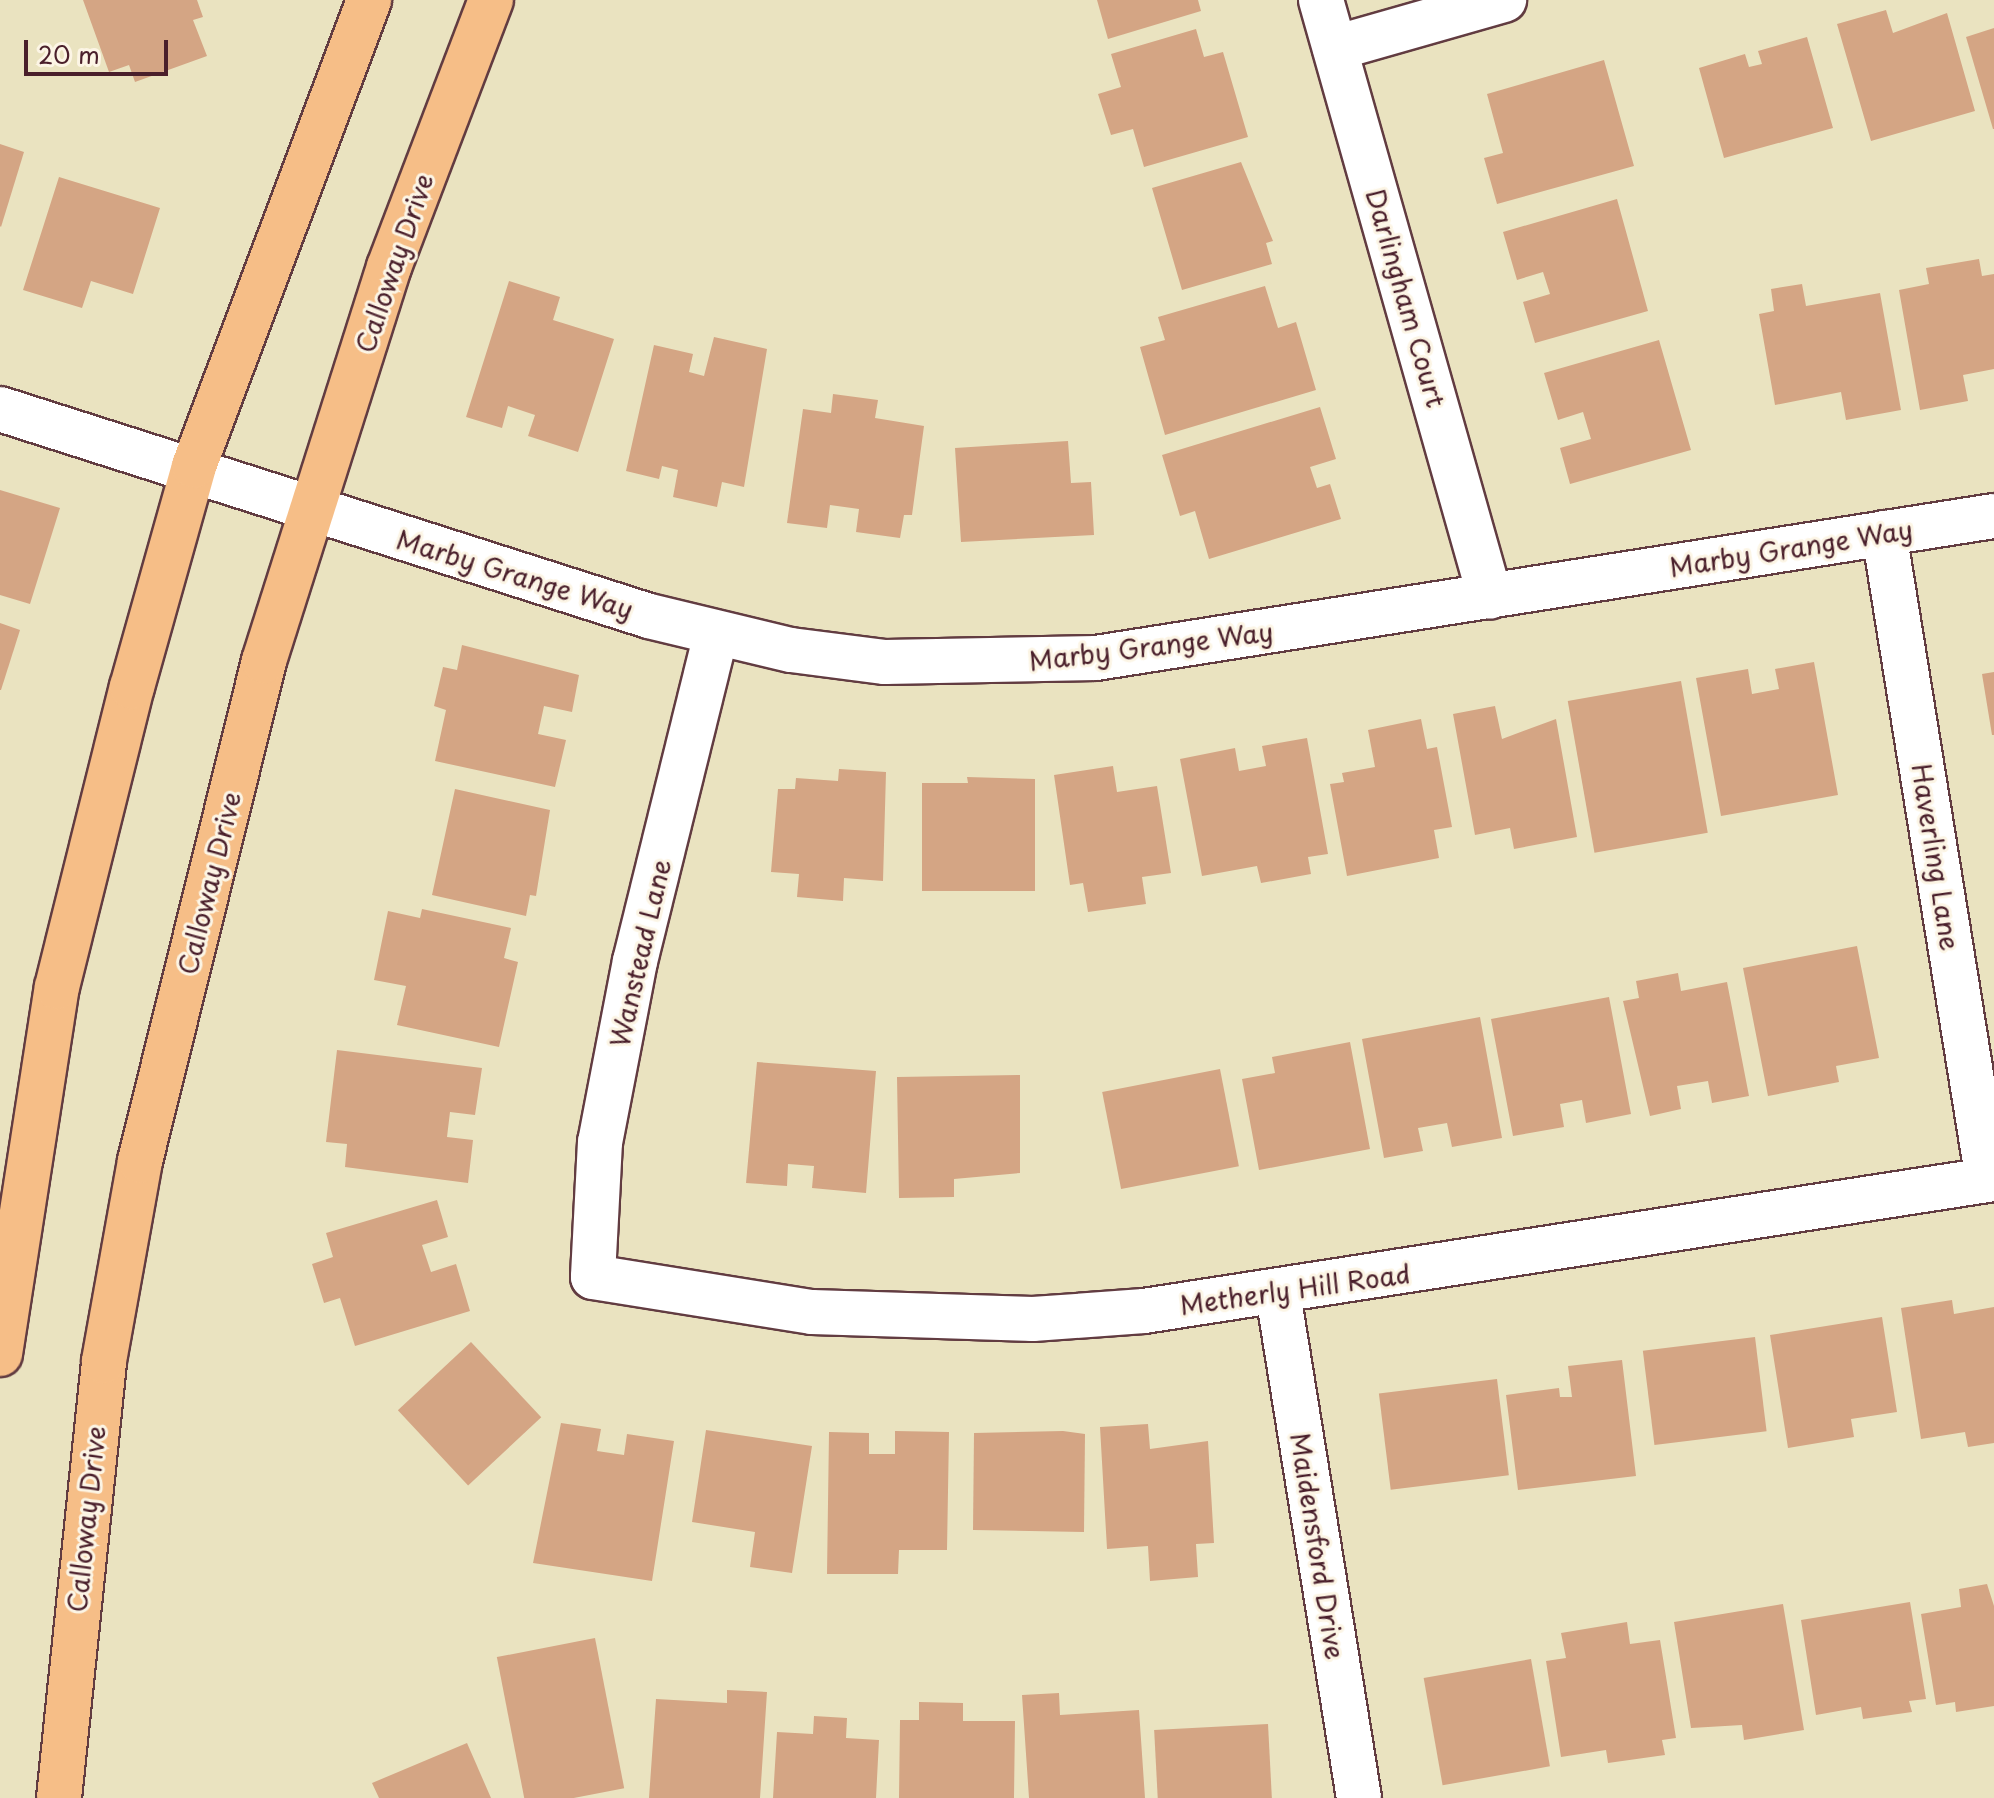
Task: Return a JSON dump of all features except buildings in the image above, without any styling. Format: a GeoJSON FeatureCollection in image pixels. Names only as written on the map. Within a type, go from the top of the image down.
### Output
{"type":"FeatureCollection","features":[{"type":"Feature","properties":{"kind":"main road"},"geometry":{"type":"LineString","coordinates":[[0,1354],[57,987],[194,466],[369,0]]}},
{"type":"Feature","properties":{"kind":"main road","name":"Calloway Drive"},"geometry":{"type":"LineString","coordinates":[[59,1798],[104,1361],[140,1161],[264,661],[389,267],[491,0]]}},
{"type":"Feature","properties":{"kind":"street","name":"Darlingham Court"},"geometry":{"type":"LineString","coordinates":[[1321,0],[1490,597]]}},
{"type":"Feature","properties":{"kind":"street"},"geometry":{"type":"LineString","coordinates":[[1335,48],[1504,0]]}},
{"type":"Feature","properties":{"kind":"street","name":"Marby Grange Way"},"geometry":{"type":"LineString","coordinates":[[0,409],[194,466],[313,511],[716,634],[885,662],[1000,665],[1096,658],[1994,516]]}},
{"type":"Feature","properties":{"kind":"street","name":"Haverling Lane"},"geometry":{"type":"LineString","coordinates":[[1884,533],[1991,1180]]}},
{"type":"Feature","properties":{"kind":"street","name":"Wanstead Lane"},"geometry":{"type":"LineString","coordinates":[[593,1277],[603,1127],[716,634]]}},
{"type":"Feature","properties":{"kind":"street","name":"Metherly Hill Road"},"geometry":{"type":"LineString","coordinates":[[593,1277],[812,1312],[922,1318],[1096,1315],[1278,1294],[1991,1180]]}},
{"type":"Feature","properties":{"kind":"street","name":"Maidensford Drive"},"geometry":{"type":"LineString","coordinates":[[1278,1294],[1359,1798]]}}]}
